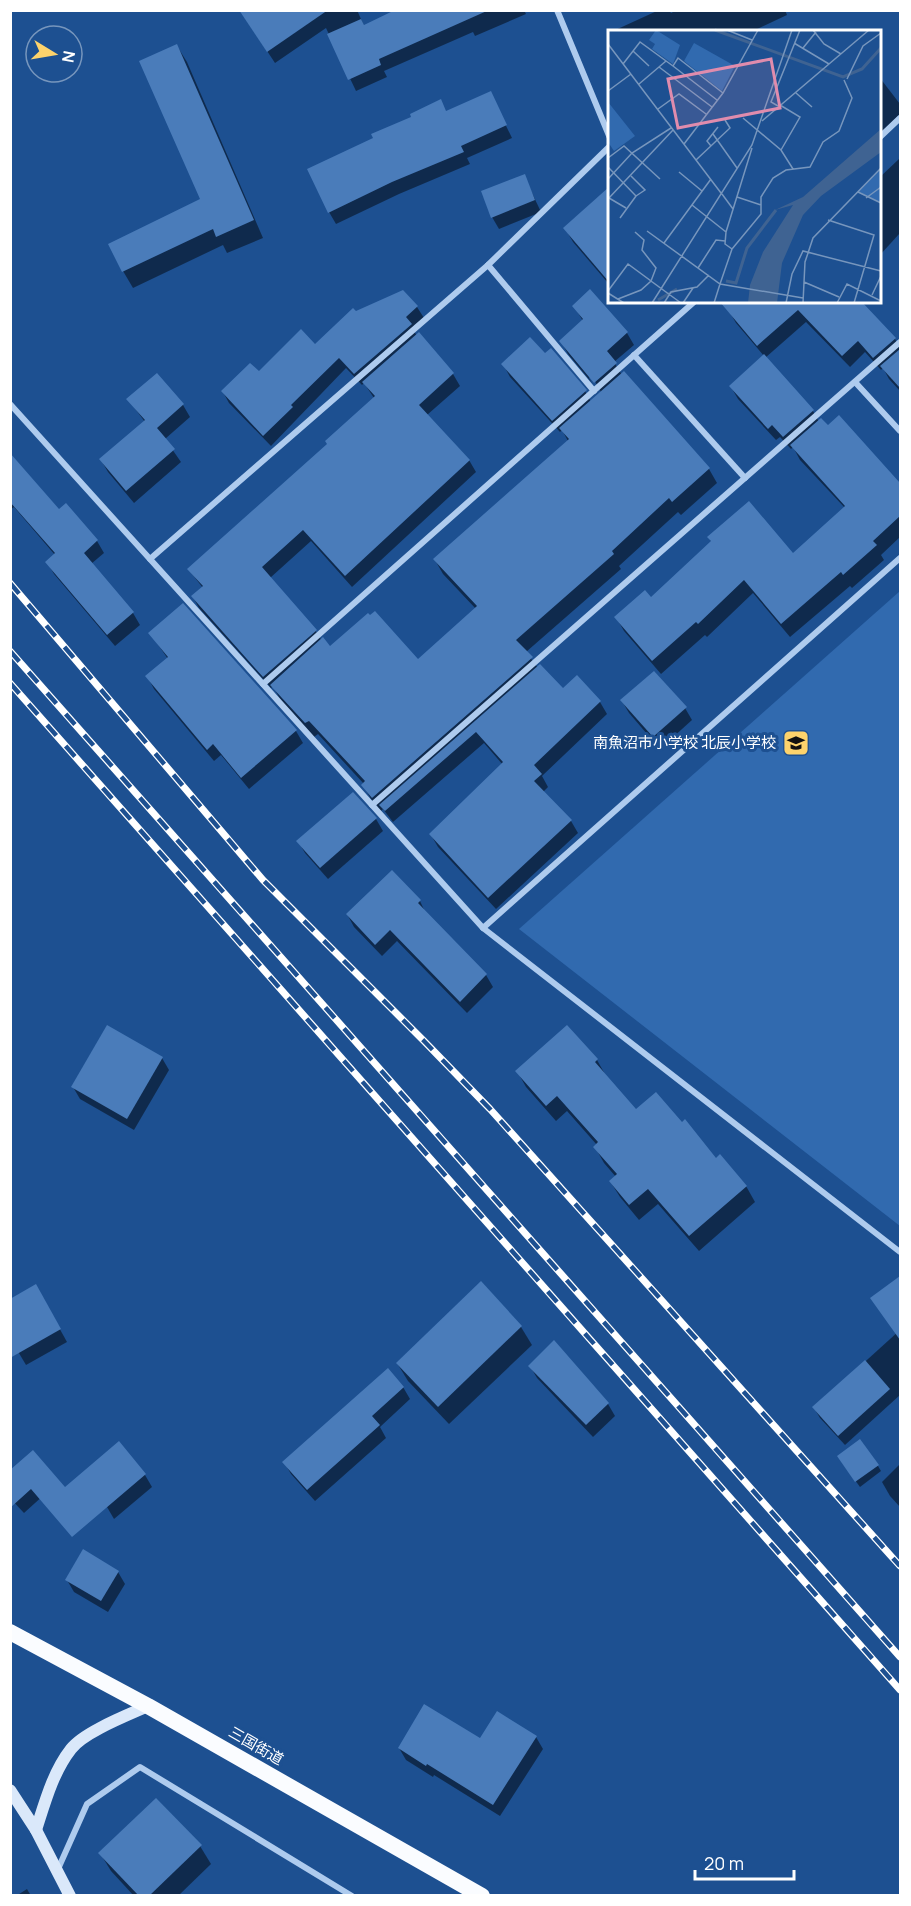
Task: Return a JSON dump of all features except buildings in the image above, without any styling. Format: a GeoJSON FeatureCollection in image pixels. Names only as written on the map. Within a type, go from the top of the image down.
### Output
{"type":"FeatureCollection","features":[{"type":"Feature","properties":{"kind":"highway","name":"三国街道"},"geometry":{"type":"LineString","coordinates":[[10,1632],[148,1706],[482,1896]]}},
{"type":"Feature","properties":{"kind":"main road"},"geometry":{"type":"LineString","coordinates":[[36,1830],[52,1782],[72,1747],[104,1725],[148,1706]]}},
{"type":"Feature","properties":{"kind":"main road"},"geometry":{"type":"LineString","coordinates":[[10,1790],[36,1830],[70,1896]]}},
{"type":"Feature","properties":{"kind":"street"},"geometry":{"type":"LineString","coordinates":[[557,10],[608,136]]}},
{"type":"Feature","properties":{"kind":"street"},"geometry":{"type":"LineString","coordinates":[[881,135],[900,118]]}},
{"type":"Feature","properties":{"kind":"street"},"geometry":{"type":"LineString","coordinates":[[150,559],[488,265],[608,147]]}},
{"type":"Feature","properties":{"kind":"street"},"geometry":{"type":"LineString","coordinates":[[488,265],[594,391]]}},
{"type":"Feature","properties":{"kind":"street"},"geometry":{"type":"LineString","coordinates":[[263,684],[693,303]]}},
{"type":"Feature","properties":{"kind":"street"},"geometry":{"type":"LineString","coordinates":[[372,806],[900,342]]}},
{"type":"Feature","properties":{"kind":"street"},"geometry":{"type":"LineString","coordinates":[[634,355],[745,478]]}},
{"type":"Feature","properties":{"kind":"street"},"geometry":{"type":"LineString","coordinates":[[855,382],[900,430]]}},
{"type":"Feature","properties":{"kind":"street"},"geometry":{"type":"LineString","coordinates":[[10,404],[483,928],[900,1252]]}},
{"type":"Feature","properties":{"kind":"street"},"geometry":{"type":"LineString","coordinates":[[483,928],[900,558]]}},
{"type":"Feature","properties":{"kind":"street"},"geometry":{"type":"LineString","coordinates":[[57,1871],[87,1804],[140,1767],[352,1896]]}},
{"type":"Feature","properties":{"kind":"shaded area","name":"南魚沼市小学校 北辰小学校"},"geometry":{"type":"Polygon","coordinates":[[[900,591],[900,1226],[519,929],[900,591]]]}},
{"type":"Feature","properties":{"kind":"railway"},"geometry":{"type":"LineString","coordinates":[[10,583],[263,880],[490,1109],[900,1566]]}},
{"type":"Feature","properties":{"kind":"railway"},"geometry":{"type":"LineString","coordinates":[[10,651],[900,1657]]}},
{"type":"Feature","properties":{"kind":"railway"},"geometry":{"type":"LineString","coordinates":[[10,683],[900,1690]]}},
{"type":"Feature","properties":{"kind":"place","name":"南魚沼市小学校 北辰小学校"},"geometry":{"type":"Point","coordinates":[796,743]}}]}
